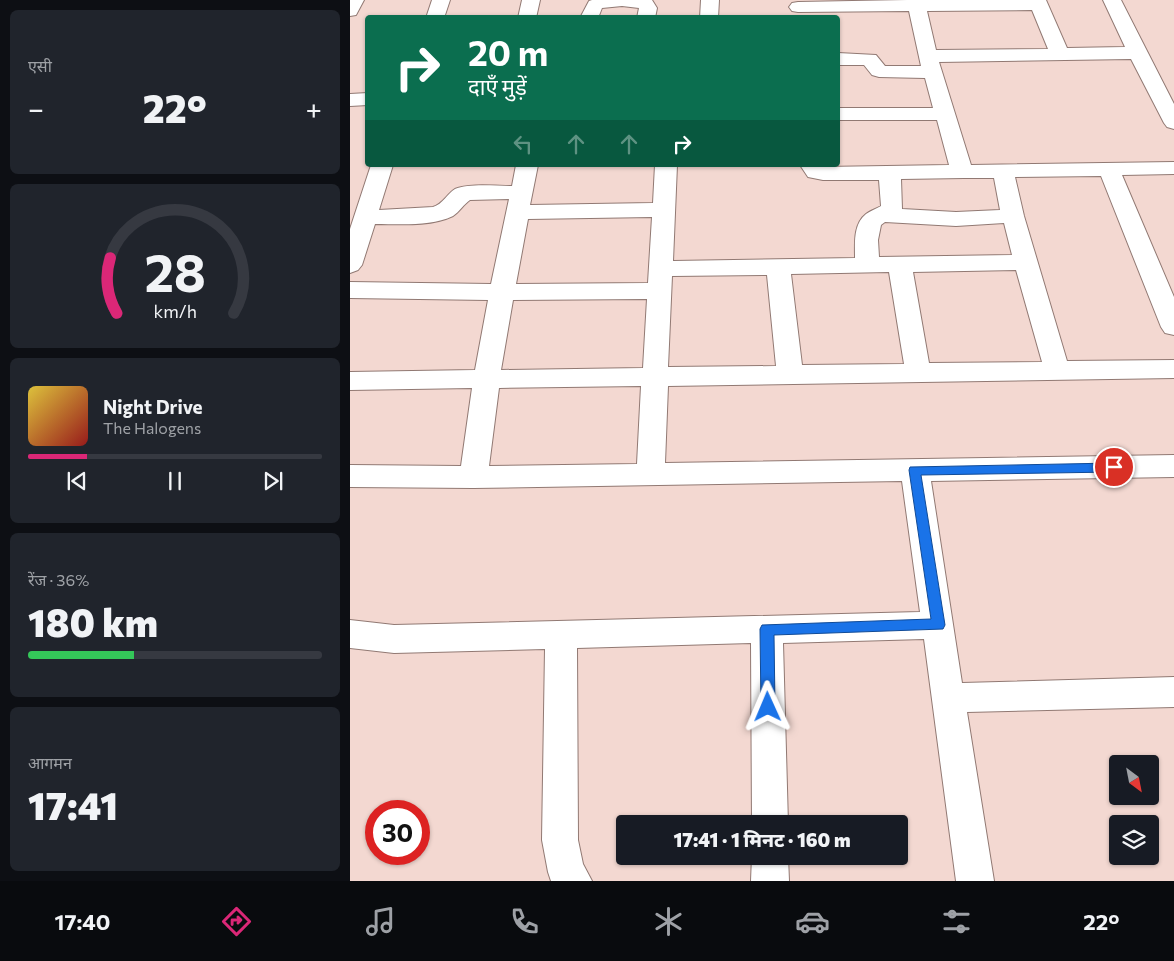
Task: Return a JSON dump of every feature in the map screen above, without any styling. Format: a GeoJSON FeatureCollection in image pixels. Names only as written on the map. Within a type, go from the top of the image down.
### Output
{"type":"FeatureCollection","features":[{"type":"Feature","properties":{"kind":"street"},"geometry":{"type":"LineString","coordinates":[[350,11],[355,0]]}},
{"type":"Feature","properties":{"kind":"street"},"geometry":{"type":"LineString","coordinates":[[435,15],[441,0]]}},
{"type":"Feature","properties":{"kind":"street"},"geometry":{"type":"LineString","coordinates":[[528,15],[531,0]]}},
{"type":"Feature","properties":{"kind":"street"},"geometry":{"type":"LineString","coordinates":[[590,15],[595,5],[620,0],[646,4],[648,8],[647,15]]}},
{"type":"Feature","properties":{"kind":"street"},"geometry":{"type":"LineString","coordinates":[[709,15],[710,0]]}},
{"type":"Feature","properties":{"kind":"street"},"geometry":{"type":"LineString","coordinates":[[1112,0],[1137,53],[1174,123]]}},
{"type":"Feature","properties":{"kind":"street"},"geometry":{"type":"LineString","coordinates":[[798,8],[917,3],[1038,2],[1060,54]]}},
{"type":"Feature","properties":{"kind":"street"},"geometry":{"type":"LineString","coordinates":[[917,3],[930,64],[962,172]]}},
{"type":"Feature","properties":{"kind":"street"},"geometry":{"type":"LineString","coordinates":[[840,59],[869,58],[879,71],[885,72],[930,64],[1060,54],[1137,53]]}},
{"type":"Feature","properties":{"kind":"street"},"geometry":{"type":"LineString","coordinates":[[350,100],[365,99]]}},
{"type":"Feature","properties":{"kind":"street"},"geometry":{"type":"LineString","coordinates":[[840,114],[944,114]]}},
{"type":"Feature","properties":{"kind":"street"},"geometry":{"type":"LineString","coordinates":[[350,266],[381,167]]}},
{"type":"Feature","properties":{"kind":"street"},"geometry":{"type":"LineString","coordinates":[[473,477],[487,378],[527,167]]}},
{"type":"Feature","properties":{"kind":"street"},"geometry":{"type":"LineString","coordinates":[[650,474],[666,167]]}},
{"type":"Feature","properties":{"kind":"street"},"geometry":{"type":"LineString","coordinates":[[812,167],[816,172],[823,174],[1174,168]]}},
{"type":"Feature","properties":{"kind":"street"},"geometry":{"type":"LineString","coordinates":[[1109,169],[1174,327]]}},
{"type":"Feature","properties":{"kind":"street"},"geometry":{"type":"LineString","coordinates":[[1003,171],[1013,216],[1057,371]]}},
{"type":"Feature","properties":{"kind":"street"},"geometry":{"type":"LineString","coordinates":[[867,265],[869,224],[892,208],[890,174]]}},
{"type":"Feature","properties":{"kind":"street"},"geometry":{"type":"LineString","coordinates":[[366,217],[434,214],[447,210],[457,197],[465,193],[520,202],[663,210]]}},
{"type":"Feature","properties":{"kind":"street"},"geometry":{"type":"LineString","coordinates":[[881,215],[956,219],[1013,216]]}},
{"type":"Feature","properties":{"kind":"street"},"geometry":{"type":"LineString","coordinates":[[350,290],[502,292],[660,280],[778,267],[1026,262]]}},
{"type":"Feature","properties":{"kind":"street"},"geometry":{"type":"LineString","coordinates":[[900,264],[918,373]]}},
{"type":"Feature","properties":{"kind":"street"},"geometry":{"type":"LineString","coordinates":[[778,267],[790,375]]}},
{"type":"Feature","properties":{"kind":"street"},"geometry":{"type":"LineString","coordinates":[[350,381],[1174,369]]}},
{"type":"Feature","properties":{"kind":"street"},"geometry":{"type":"LineString","coordinates":[[350,476],[473,477],[1174,466]]}},
{"type":"Feature","properties":{"kind":"street"},"geometry":{"type":"LineString","coordinates":[[914,470],[975,881]]}},
{"type":"Feature","properties":{"kind":"street"},"geometry":{"type":"LineString","coordinates":[[350,634],[394,640],[938,625]]}},
{"type":"Feature","properties":{"kind":"street"},"geometry":{"type":"LineString","coordinates":[[767,629],[770,815]]}},
{"type":"Feature","properties":{"kind":"street"},"geometry":{"type":"LineString","coordinates":[[561,635],[560,840],[566,872],[573,881]]}},
{"type":"Feature","properties":{"kind":"street"},"geometry":{"type":"LineString","coordinates":[[949,698],[1174,692]]}},
{"type":"Feature","properties":{"kind":"street"},"geometry":{"type":"LineString","coordinates":[[770,865],[770,881]]}},
{"type":"Feature","properties":{"kind":"route"},"geometry":{"type":"LineString","coordinates":[[768,707],[767,629],[938,625],[914,470],[1114,467]]}}]}
